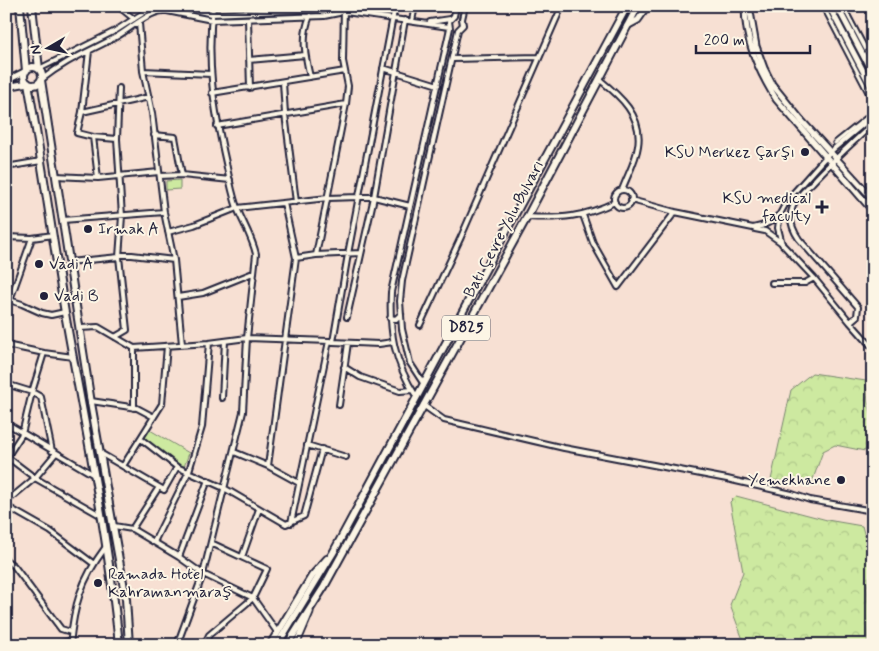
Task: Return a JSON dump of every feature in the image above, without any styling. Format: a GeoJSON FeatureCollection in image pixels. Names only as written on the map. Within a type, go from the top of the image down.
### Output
{"type":"FeatureCollection","features":[{"type":"Feature","properties":{"kind":"main road"},"geometry":{"type":"LineString","coordinates":[[20,6],[26,71],[24,76],[28,83],[106,547],[118,645]]}},
{"type":"Feature","properties":{"kind":"main road"},"geometry":{"type":"LineString","coordinates":[[32,6],[39,69],[42,74],[41,80],[91,401],[126,599],[128,645]]}},
{"type":"Feature","properties":{"kind":"main road","name":"Batı Çevre Yolu Bulvarı"},"geometry":{"type":"LineString","coordinates":[[277,645],[333,553],[622,17],[626,6]]}},
{"type":"Feature","properties":{"kind":"main road","name":"Batı Çevre Yolu Bulvarı"},"geometry":{"type":"LineString","coordinates":[[287,645],[324,586],[527,217],[638,6]]}},
{"type":"Feature","properties":{"kind":"main road"},"geometry":{"type":"LineString","coordinates":[[26,71],[31,67],[39,69]]}},
{"type":"Feature","properties":{"kind":"main road"},"geometry":{"type":"LineString","coordinates":[[28,83],[35,84],[41,80]]}},
{"type":"Feature","properties":{"kind":"main road"},"geometry":{"type":"LineString","coordinates":[[270,645],[312,576],[333,553]]}},
{"type":"Feature","properties":{"kind":"main road"},"geometry":{"type":"LineString","coordinates":[[296,645],[316,597]]}},
{"type":"Feature","properties":{"kind":"street"},"geometry":{"type":"LineString","coordinates":[[118,6],[134,19]]}},
{"type":"Feature","properties":{"kind":"street"},"geometry":{"type":"LineString","coordinates":[[39,69],[47,63],[84,47],[154,6]]}},
{"type":"Feature","properties":{"kind":"street"},"geometry":{"type":"LineString","coordinates":[[160,6],[165,11]]}},
{"type":"Feature","properties":{"kind":"street"},"geometry":{"type":"LineString","coordinates":[[165,11],[173,6]]}},
{"type":"Feature","properties":{"kind":"street"},"geometry":{"type":"LineString","coordinates":[[178,6],[212,14],[264,9],[313,8],[426,22],[458,30]]}},
{"type":"Feature","properties":{"kind":"street"},"geometry":{"type":"LineString","coordinates":[[160,645],[177,644],[203,574],[243,412],[247,338],[256,254],[253,241],[237,208],[217,126],[211,74],[213,6]]}},
{"type":"Feature","properties":{"kind":"street"},"geometry":{"type":"LineString","coordinates":[[316,255],[346,104],[348,86],[343,61],[344,6]]}},
{"type":"Feature","properties":{"kind":"street"},"geometry":{"type":"LineString","coordinates":[[291,523],[331,341],[395,6]]}},
{"type":"Feature","properties":{"kind":"street"},"geometry":{"type":"LineString","coordinates":[[412,21],[415,6]]}},
{"type":"Feature","properties":{"kind":"street"},"geometry":{"type":"LineString","coordinates":[[416,396],[406,381],[393,342],[390,318],[391,292],[456,6]]}},
{"type":"Feature","properties":{"kind":"street"},"geometry":{"type":"LineString","coordinates":[[423,384],[410,363],[402,329],[400,301],[402,281],[458,30],[463,25],[462,19],[465,6]]}},
{"type":"Feature","properties":{"kind":"street"},"geometry":{"type":"LineString","coordinates":[[420,325],[562,6]]}},
{"type":"Feature","properties":{"kind":"street"},"geometry":{"type":"LineString","coordinates":[[627,27],[638,20],[648,6]]}},
{"type":"Feature","properties":{"kind":"street"},"geometry":{"type":"LineString","coordinates":[[745,6],[750,47],[759,71],[776,99],[798,122],[830,163],[873,211]]}},
{"type":"Feature","properties":{"kind":"street"},"geometry":{"type":"LineString","coordinates":[[750,6],[756,46],[772,84],[788,105],[873,199]]}},
{"type":"Feature","properties":{"kind":"street"},"geometry":{"type":"LineString","coordinates":[[823,6],[873,102]]}},
{"type":"Feature","properties":{"kind":"street"},"geometry":{"type":"LineString","coordinates":[[829,6],[873,90]]}},
{"type":"Feature","properties":{"kind":"street"},"geometry":{"type":"LineString","coordinates":[[837,6],[873,74]]}},
{"type":"Feature","properties":{"kind":"street"},"geometry":{"type":"LineString","coordinates":[[842,6],[873,63]]}},
{"type":"Feature","properties":{"kind":"street"},"geometry":{"type":"LineString","coordinates":[[41,80],[65,62],[116,38],[154,13],[165,11],[212,20],[324,16],[344,12]]}},
{"type":"Feature","properties":{"kind":"street"},"geometry":{"type":"LineString","coordinates":[[310,16],[305,29],[305,55],[310,77]]}},
{"type":"Feature","properties":{"kind":"street"},"geometry":{"type":"LineString","coordinates":[[426,22],[458,16],[462,19]]}},
{"type":"Feature","properties":{"kind":"street"},"geometry":{"type":"LineString","coordinates":[[248,19],[250,88]]}},
{"type":"Feature","properties":{"kind":"street"},"geometry":{"type":"LineString","coordinates":[[347,317],[374,197],[405,20]]}},
{"type":"Feature","properties":{"kind":"street"},"geometry":{"type":"LineString","coordinates":[[139,23],[143,71],[149,97],[164,212],[174,260],[182,344]]}},
{"type":"Feature","properties":{"kind":"street"},"geometry":{"type":"LineString","coordinates":[[89,51],[82,112],[77,132],[93,137],[117,139]]}},
{"type":"Feature","properties":{"kind":"street"},"geometry":{"type":"LineString","coordinates":[[249,60],[305,55]]}},
{"type":"Feature","properties":{"kind":"street"},"geometry":{"type":"LineString","coordinates":[[453,59],[539,57]]}},
{"type":"Feature","properties":{"kind":"street"},"geometry":{"type":"LineString","coordinates":[[383,68],[438,85]]}},
{"type":"Feature","properties":{"kind":"street"},"geometry":{"type":"LineString","coordinates":[[6,81],[26,71]]}},
{"type":"Feature","properties":{"kind":"street"},"geometry":{"type":"LineString","coordinates":[[143,71],[211,74]]}},
{"type":"Feature","properties":{"kind":"street"},"geometry":{"type":"LineString","coordinates":[[212,93],[345,71]]}},
{"type":"Feature","properties":{"kind":"street"},"geometry":{"type":"LineString","coordinates":[[599,79],[617,94],[634,114],[639,130],[638,147],[622,190],[615,194],[615,202],[618,207],[624,208],[629,205],[631,200],[628,192],[622,190]]}},
{"type":"Feature","properties":{"kind":"street"},"geometry":{"type":"LineString","coordinates":[[282,82],[296,202]]}},
{"type":"Feature","properties":{"kind":"street"},"geometry":{"type":"LineString","coordinates":[[6,87],[28,83]]}},
{"type":"Feature","properties":{"kind":"street"},"geometry":{"type":"LineString","coordinates":[[116,337],[128,330],[119,256],[122,216],[117,139],[119,88]]}},
{"type":"Feature","properties":{"kind":"street"},"geometry":{"type":"LineString","coordinates":[[82,112],[149,97]]}},
{"type":"Feature","properties":{"kind":"street"},"geometry":{"type":"LineString","coordinates":[[217,126],[346,104]]}},
{"type":"Feature","properties":{"kind":"street"},"geometry":{"type":"LineString","coordinates":[[835,143],[870,115],[873,106]]}},
{"type":"Feature","properties":{"kind":"street"},"geometry":{"type":"LineString","coordinates":[[753,228],[763,227],[772,222],[780,214],[788,199],[825,156],[873,116]]}},
{"type":"Feature","properties":{"kind":"street"},"geometry":{"type":"LineString","coordinates":[[850,322],[857,316],[858,307],[799,238],[793,230],[791,220],[793,205],[830,163],[873,124]]}},
{"type":"Feature","properties":{"kind":"street"},"geometry":{"type":"LineString","coordinates":[[154,135],[175,137],[182,175]]}},
{"type":"Feature","properties":{"kind":"street"},"geometry":{"type":"LineString","coordinates":[[93,137],[98,178]]}},
{"type":"Feature","properties":{"kind":"street"},"geometry":{"type":"LineString","coordinates":[[6,167],[41,160]]}},
{"type":"Feature","properties":{"kind":"street"},"geometry":{"type":"LineString","coordinates":[[56,176],[98,178],[119,175],[160,174],[230,180]]}},
{"type":"Feature","properties":{"kind":"street"},"geometry":{"type":"LineString","coordinates":[[168,232],[194,225],[237,208],[328,198],[374,197],[410,206]]}},
{"type":"Feature","properties":{"kind":"street"},"geometry":{"type":"LineString","coordinates":[[631,200],[675,212],[765,231],[782,244],[814,278],[873,348]]}},
{"type":"Feature","properties":{"kind":"street"},"geometry":{"type":"LineString","coordinates":[[527,217],[562,218],[583,215],[597,211],[615,202]]}},
{"type":"Feature","properties":{"kind":"street"},"geometry":{"type":"LineString","coordinates":[[268,466],[296,258],[284,203]]}},
{"type":"Feature","properties":{"kind":"street"},"geometry":{"type":"LineString","coordinates":[[63,220],[164,212]]}},
{"type":"Feature","properties":{"kind":"street"},"geometry":{"type":"LineString","coordinates":[[583,215],[593,243],[618,287],[675,212]]}},
{"type":"Feature","properties":{"kind":"street"},"geometry":{"type":"LineString","coordinates":[[780,214],[778,228],[782,244]]}},
{"type":"Feature","properties":{"kind":"street"},"geometry":{"type":"LineString","coordinates":[[6,237],[32,238],[53,235]]}},
{"type":"Feature","properties":{"kind":"street"},"geometry":{"type":"LineString","coordinates":[[32,238],[8,300],[51,315],[65,312]]}},
{"type":"Feature","properties":{"kind":"street"},"geometry":{"type":"LineString","coordinates":[[296,258],[361,253]]}},
{"type":"Feature","properties":{"kind":"street"},"geometry":{"type":"LineString","coordinates":[[69,262],[132,255],[174,260]]}},
{"type":"Feature","properties":{"kind":"street"},"geometry":{"type":"LineString","coordinates":[[178,297],[203,293],[254,273]]}},
{"type":"Feature","properties":{"kind":"street"},"geometry":{"type":"LineString","coordinates":[[772,283],[805,283],[814,278]]}},
{"type":"Feature","properties":{"kind":"street"},"geometry":{"type":"LineString","coordinates":[[390,318],[396,319],[401,314]]}},
{"type":"Feature","properties":{"kind":"street"},"geometry":{"type":"LineString","coordinates":[[80,328],[98,327],[134,348],[209,343],[247,338],[379,344],[393,342]]}},
{"type":"Feature","properties":{"kind":"street"},"geometry":{"type":"LineString","coordinates":[[222,398],[225,341]]}},
{"type":"Feature","properties":{"kind":"street"},"geometry":{"type":"LineString","coordinates":[[154,542],[189,471],[202,427],[209,343]]}},
{"type":"Feature","properties":{"kind":"street"},"geometry":{"type":"LineString","coordinates":[[339,405],[348,343]]}},
{"type":"Feature","properties":{"kind":"street"},"geometry":{"type":"LineString","coordinates":[[6,345],[73,357]]}},
{"type":"Feature","properties":{"kind":"street"},"geometry":{"type":"LineString","coordinates":[[123,466],[162,404],[168,346]]}},
{"type":"Feature","properties":{"kind":"street"},"geometry":{"type":"LineString","coordinates":[[134,348],[134,408]]}},
{"type":"Feature","properties":{"kind":"street"},"geometry":{"type":"LineString","coordinates":[[44,353],[22,434],[7,456],[35,478],[100,514]]}},
{"type":"Feature","properties":{"kind":"street"},"geometry":{"type":"LineString","coordinates":[[344,366],[360,377],[400,391],[412,390]]}},
{"type":"Feature","properties":{"kind":"street"},"geometry":{"type":"LineString","coordinates":[[6,384],[32,392],[41,397],[54,452],[35,478],[6,502]]}},
{"type":"Feature","properties":{"kind":"street"},"geometry":{"type":"LineString","coordinates":[[91,401],[134,408],[154,417]]}},
{"type":"Feature","properties":{"kind":"street"},"geometry":{"type":"LineString","coordinates":[[423,405],[444,420],[564,448],[726,480],[792,494],[810,500],[873,511],[873,518]]}},
{"type":"Feature","properties":{"kind":"street"},"geometry":{"type":"LineString","coordinates":[[6,423],[94,475]]}},
{"type":"Feature","properties":{"kind":"street"},"geometry":{"type":"LineString","coordinates":[[141,439],[177,467],[224,488],[286,524],[304,516],[322,449]]}},
{"type":"Feature","properties":{"kind":"street"},"geometry":{"type":"LineString","coordinates":[[308,444],[346,457]]}},
{"type":"Feature","properties":{"kind":"street"},"geometry":{"type":"LineString","coordinates":[[234,452],[268,466],[299,483]]}},
{"type":"Feature","properties":{"kind":"street"},"geometry":{"type":"LineString","coordinates":[[100,453],[164,490],[177,467]]}},
{"type":"Feature","properties":{"kind":"street"},"geometry":{"type":"LineString","coordinates":[[179,556],[208,480]]}},
{"type":"Feature","properties":{"kind":"street"},"geometry":{"type":"LineString","coordinates":[[132,529],[159,487]]}},
{"type":"Feature","properties":{"kind":"street"},"geometry":{"type":"LineString","coordinates":[[6,506],[50,531],[94,564]]}},
{"type":"Feature","properties":{"kind":"street"},"geometry":{"type":"LineString","coordinates":[[242,557],[259,509]]}},
{"type":"Feature","properties":{"kind":"street"},"geometry":{"type":"LineString","coordinates":[[114,526],[132,529],[179,556],[203,574],[253,598],[277,632]]}},
{"type":"Feature","properties":{"kind":"street"},"geometry":{"type":"LineString","coordinates":[[204,645],[209,636],[253,598],[267,568],[211,543]]}},
{"type":"Feature","properties":{"kind":"street"},"geometry":{"type":"LineString","coordinates":[[54,645],[70,643],[81,589],[94,564],[106,547]]}},
{"type":"Feature","properties":{"kind":"street"},"geometry":{"type":"LineString","coordinates":[[6,560],[14,566],[61,629],[71,632]]}},
{"type":"Feature","properties":{"kind":"street"},"geometry":{"type":"LineString","coordinates":[[6,641],[11,645]]}},
{"type":"Feature","properties":{"kind":"green space"},"geometry":{"type":"Polygon","coordinates":[[[180,180],[180,189],[166,190],[166,181],[180,180]]]}},
{"type":"Feature","properties":{"kind":"green space"},"geometry":{"type":"Polygon","coordinates":[[[812,373],[866,381],[868,402],[873,421],[873,434],[865,451],[835,445],[823,451],[812,482],[771,480],[791,390],[812,373]]]}},
{"type":"Feature","properties":{"kind":"green space"},"geometry":{"type":"Polygon","coordinates":[[[150,430],[189,453],[184,467],[179,466],[144,439],[150,430]]]}},
{"type":"Feature","properties":{"kind":"green space"},"geometry":{"type":"Polygon","coordinates":[[[736,496],[827,520],[862,526],[873,565],[867,587],[869,612],[867,645],[745,645],[730,605],[743,572],[730,502],[736,496]]]}},
{"type":"Feature","properties":{"kind":"place","name":"KSU Merkez Çarşı"},"geometry":{"type":"Point","coordinates":[805,152]}},
{"type":"Feature","properties":{"kind":"place","name":"KSU medical faculty"},"geometry":{"type":"Point","coordinates":[822,207]}},
{"type":"Feature","properties":{"kind":"place","name":"Irmak A"},"geometry":{"type":"Point","coordinates":[88,229]}},
{"type":"Feature","properties":{"kind":"place","name":"Vadi A"},"geometry":{"type":"Point","coordinates":[39,264]}},
{"type":"Feature","properties":{"kind":"place","name":"Vadi B"},"geometry":{"type":"Point","coordinates":[44,296]}},
{"type":"Feature","properties":{"kind":"place","name":"Yemekhane"},"geometry":{"type":"Point","coordinates":[841,480]}},
{"type":"Feature","properties":{"kind":"place","name":"Ramada Hotel Kahramanmaraş"},"geometry":{"type":"Point","coordinates":[98,583]}}]}
